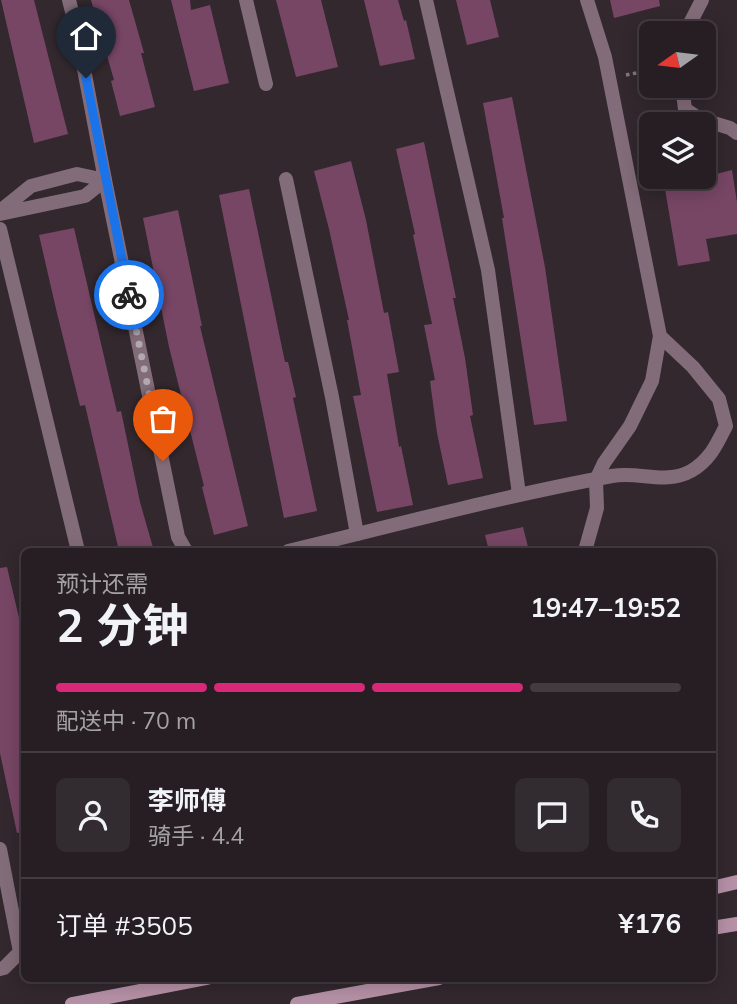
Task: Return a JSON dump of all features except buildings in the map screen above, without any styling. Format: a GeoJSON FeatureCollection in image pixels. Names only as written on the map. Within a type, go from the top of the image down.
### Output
{"type":"FeatureCollection","features":[{"type":"Feature","properties":{"kind":"street"},"geometry":{"type":"LineString","coordinates":[[69,0],[178,537],[184,548]]}},
{"type":"Feature","properties":{"kind":"street"},"geometry":{"type":"LineString","coordinates":[[246,0],[266,83]]}},
{"type":"Feature","properties":{"kind":"street"},"geometry":{"type":"LineString","coordinates":[[426,0],[488,270],[519,494]]}},
{"type":"Feature","properties":{"kind":"street"},"geometry":{"type":"LineString","coordinates":[[586,548],[597,508],[596,480],[604,463],[630,426],[652,381],[660,336],[610,78],[587,0]]}},
{"type":"Feature","properties":{"kind":"street"},"geometry":{"type":"LineString","coordinates":[[691,21],[702,0]]}},
{"type":"Feature","properties":{"kind":"street"},"geometry":{"type":"LineString","coordinates":[[684,98],[685,109],[700,119],[730,128],[737,134]]}},
{"type":"Feature","properties":{"kind":"street"},"geometry":{"type":"LineString","coordinates":[[0,213],[31,186],[77,174],[105,180]]}},
{"type":"Feature","properties":{"kind":"street"},"geometry":{"type":"LineString","coordinates":[[286,179],[332,397],[357,534]]}},
{"type":"Feature","properties":{"kind":"street"},"geometry":{"type":"LineString","coordinates":[[0,213],[85,196],[105,180]]}},
{"type":"Feature","properties":{"kind":"street"},"geometry":{"type":"LineString","coordinates":[[0,229],[77,548]]}},
{"type":"Feature","properties":{"kind":"street"},"geometry":{"type":"LineString","coordinates":[[300,548],[519,494],[615,475],[665,479],[690,471],[713,454],[726,426],[719,399],[693,367],[660,336]]}},
{"type":"Feature","properties":{"kind":"street"},"geometry":{"type":"LineString","coordinates":[[0,849],[20,952],[0,969]]}},
{"type":"Feature","properties":{"kind":"street"},"geometry":{"type":"LineString","coordinates":[[716,887],[737,881]]}},
{"type":"Feature","properties":{"kind":"street"},"geometry":{"type":"LineString","coordinates":[[716,928],[737,924]]}},
{"type":"Feature","properties":{"kind":"street"},"geometry":{"type":"LineString","coordinates":[[72,1004],[172,982]]}},
{"type":"Feature","properties":{"kind":"street"},"geometry":{"type":"LineString","coordinates":[[297,1004],[417,982]]}},
{"type":"Feature","properties":{"kind":"path"},"geometry":{"type":"LineString","coordinates":[[610,78],[639,72]]}},
{"type":"Feature","properties":{"kind":"way so far"},"geometry":{"type":"LineString","coordinates":[[129,295],[163,461]]}},
{"type":"Feature","properties":{"kind":"route"},"geometry":{"type":"LineString","coordinates":[[86,78],[129,295]]}}]}
